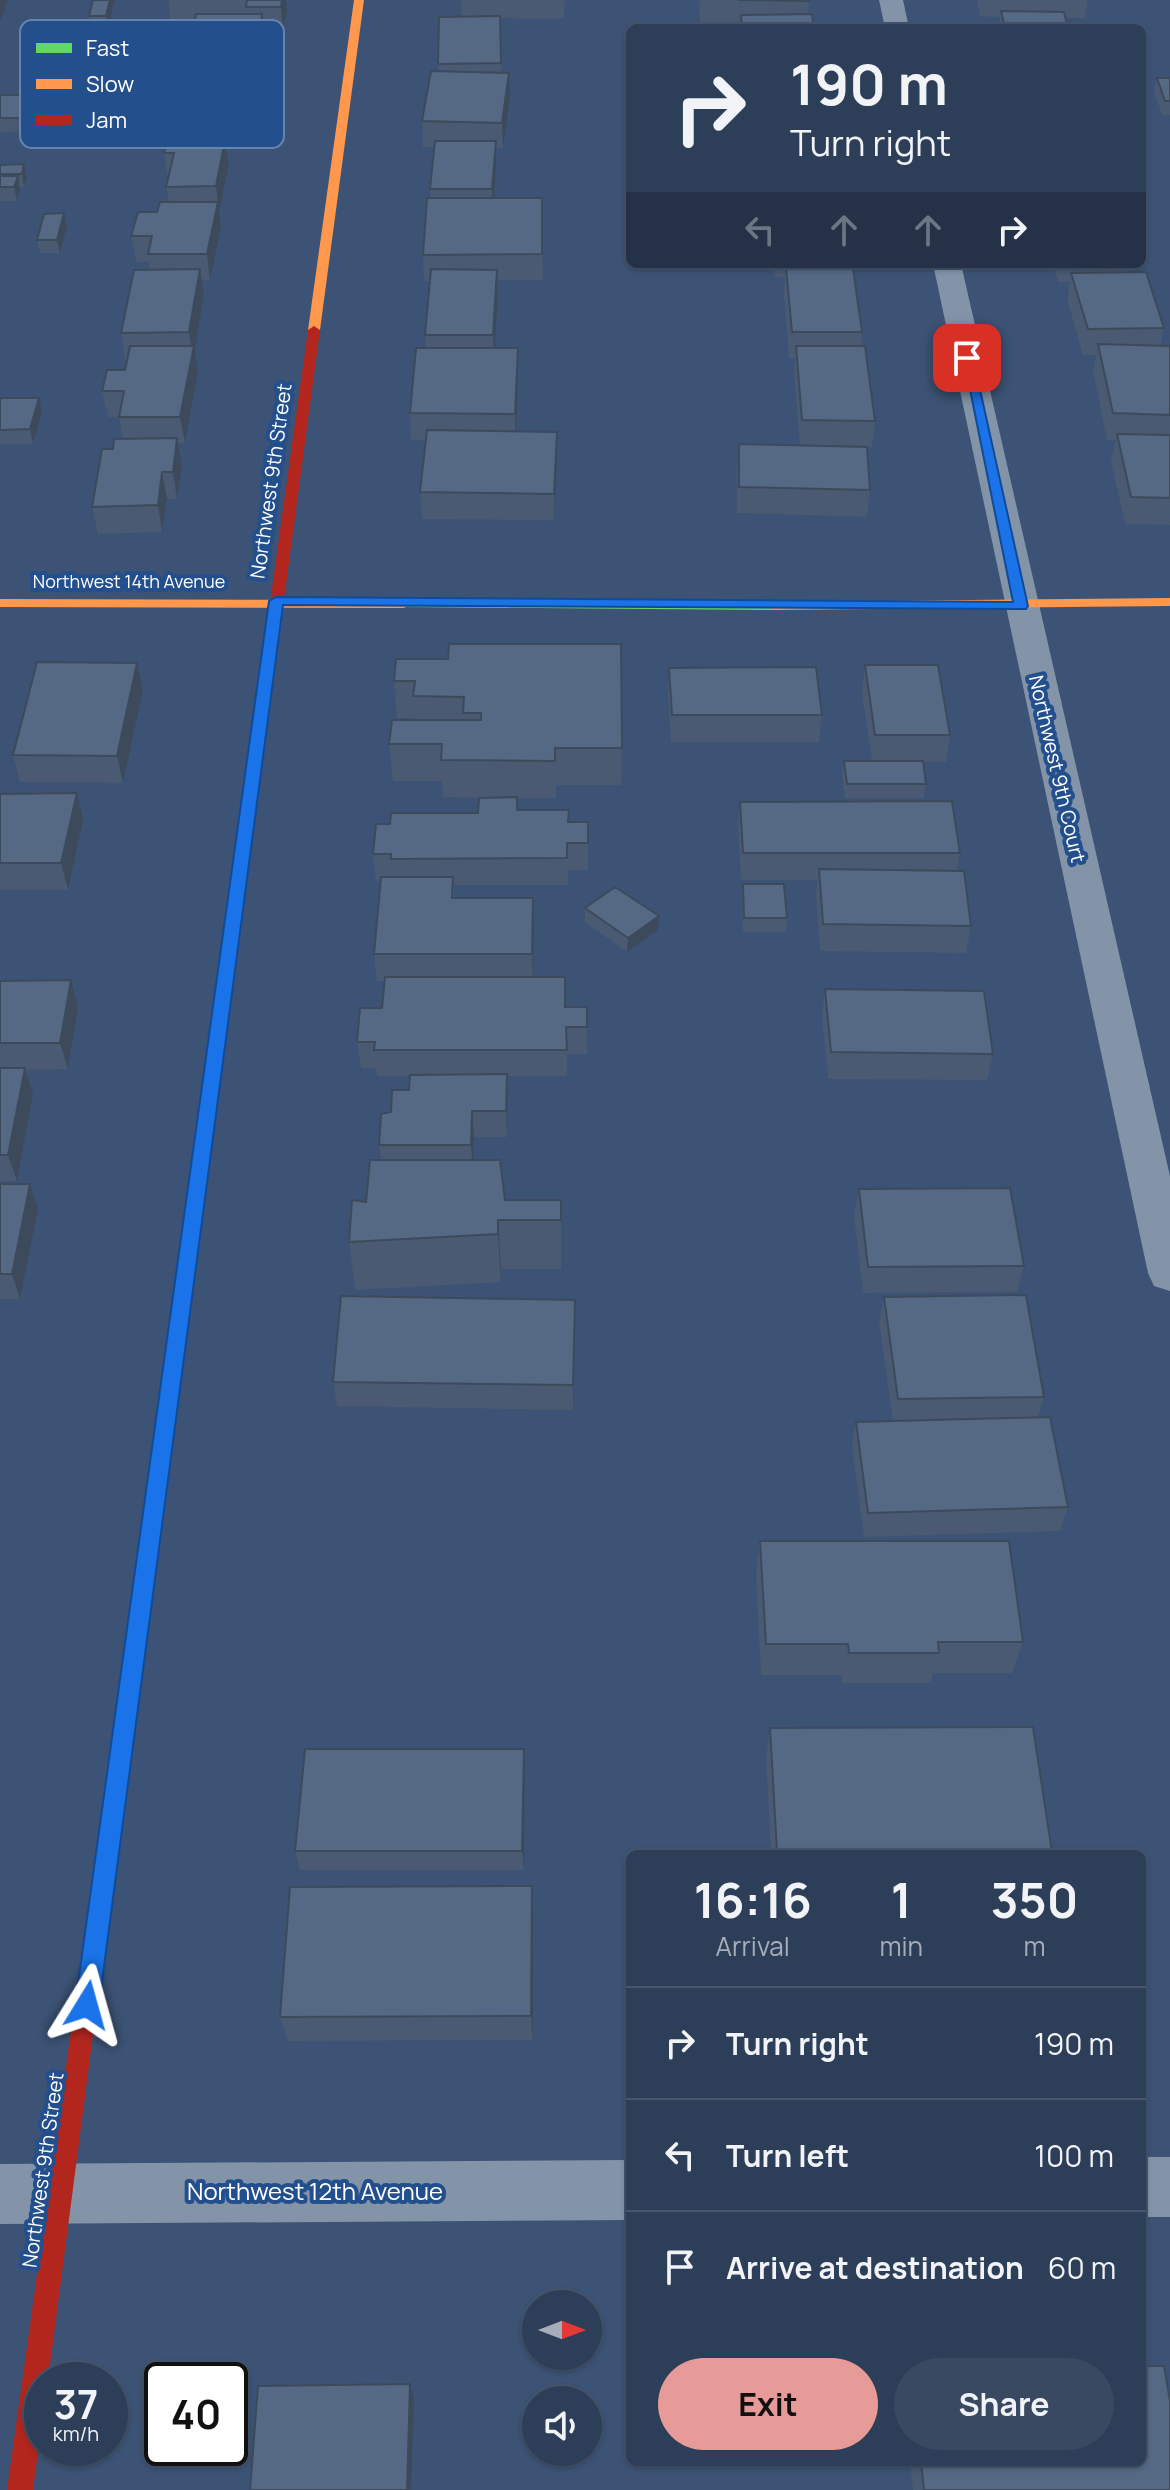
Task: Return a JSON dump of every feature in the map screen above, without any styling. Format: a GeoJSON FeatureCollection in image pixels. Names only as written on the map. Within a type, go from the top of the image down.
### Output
{"type":"FeatureCollection","features":[{"type":"Feature","properties":{"kind":"street","name":"Northwest 9th Street"},"geometry":{"type":"LineString","coordinates":[[20,2490],[359,0]]}},
{"type":"Feature","properties":{"kind":"street"},"geometry":{"type":"LineString","coordinates":[[891,0],[896,24]]}},
{"type":"Feature","properties":{"kind":"street","name":"Northwest 9th Court"},"geometry":{"type":"LineString","coordinates":[[948,268],[1170,1273]]}},
{"type":"Feature","properties":{"kind":"street","name":"Northwest 14th Avenue"},"geometry":{"type":"LineString","coordinates":[[0,603],[276,601],[1021,606],[1170,602]]}},
{"type":"Feature","properties":{"kind":"street"},"geometry":{"type":"LineString","coordinates":[[1146,2187],[1170,2187]]}},
{"type":"Feature","properties":{"kind":"street","name":"Northwest 12th Avenue"},"geometry":{"type":"LineString","coordinates":[[0,2194],[626,2190]]}},
{"type":"Feature","properties":{"kind":"building"},"geometry":{"type":"Polygon","coordinates":[[[93,0],[110,0],[106,16],[89,16],[93,0]]]}},
{"type":"Feature","properties":{"kind":"building"},"geometry":{"type":"Polygon","coordinates":[[[247,0],[282,0],[281,7],[246,7],[247,0]]]}},
{"type":"Feature","properties":{"kind":"building"},"geometry":{"type":"Polygon","coordinates":[[[1001,11],[1064,12],[1067,24],[1004,24],[1001,11]]]}},
{"type":"Feature","properties":{"kind":"building"},"geometry":{"type":"Polygon","coordinates":[[[196,14],[262,14],[261,20],[195,20],[196,14]]]}},
{"type":"Feature","properties":{"kind":"building"},"geometry":{"type":"Polygon","coordinates":[[[812,14],[813,24],[742,24],[741,15],[812,14]]]}},
{"type":"Feature","properties":{"kind":"building"},"geometry":{"type":"Polygon","coordinates":[[[500,16],[501,63],[438,64],[439,17],[500,16]]]}},
{"type":"Feature","properties":{"kind":"building"},"geometry":{"type":"Polygon","coordinates":[[[431,71],[509,73],[502,123],[422,121],[431,71]]]}},
{"type":"Feature","properties":{"kind":"building"},"geometry":{"type":"Polygon","coordinates":[[[1157,78],[1170,78],[1170,101],[1165,101],[1157,78]]]}},
{"type":"Feature","properties":{"kind":"building"},"geometry":{"type":"Polygon","coordinates":[[[0,95],[20,95],[20,118],[0,118],[0,95]]]}},
{"type":"Feature","properties":{"kind":"building"},"geometry":{"type":"Polygon","coordinates":[[[435,141],[496,141],[492,189],[430,189],[435,141]]]}},
{"type":"Feature","properties":{"kind":"building"},"geometry":{"type":"Polygon","coordinates":[[[165,148],[223,148],[216,186],[166,187],[174,153],[164,153],[165,148]]]}},
{"type":"Feature","properties":{"kind":"building"},"geometry":{"type":"Polygon","coordinates":[[[24,164],[22,174],[0,174],[0,165],[24,164]]]}},
{"type":"Feature","properties":{"kind":"building"},"geometry":{"type":"Polygon","coordinates":[[[0,176],[18,176],[14,187],[0,187],[0,176]]]}},
{"type":"Feature","properties":{"kind":"building"},"geometry":{"type":"Polygon","coordinates":[[[427,198],[542,198],[542,254],[423,255],[427,198]]]}},
{"type":"Feature","properties":{"kind":"building"},"geometry":{"type":"Polygon","coordinates":[[[160,202],[218,202],[207,254],[148,254],[152,236],[131,236],[138,212],[157,212],[160,202]]]}},
{"type":"Feature","properties":{"kind":"building"},"geometry":{"type":"Polygon","coordinates":[[[64,213],[57,240],[37,240],[44,214],[64,213]]]}},
{"type":"Feature","properties":{"kind":"building"},"geometry":{"type":"Polygon","coordinates":[[[786,268],[853,268],[862,332],[792,332],[786,268]]]}},
{"type":"Feature","properties":{"kind":"building"},"geometry":{"type":"Polygon","coordinates":[[[200,269],[189,332],[121,333],[134,270],[200,269]]]}},
{"type":"Feature","properties":{"kind":"building"},"geometry":{"type":"Polygon","coordinates":[[[431,269],[497,270],[493,335],[425,335],[431,269]]]}},
{"type":"Feature","properties":{"kind":"building"},"geometry":{"type":"Polygon","coordinates":[[[1146,272],[1164,328],[1088,329],[1071,273],[1146,272]]]}},
{"type":"Feature","properties":{"kind":"building"},"geometry":{"type":"Polygon","coordinates":[[[1098,344],[1170,346],[1170,415],[1113,413],[1098,344]]]}},
{"type":"Feature","properties":{"kind":"building"},"geometry":{"type":"Polygon","coordinates":[[[130,346],[194,346],[180,417],[119,417],[124,391],[102,391],[107,370],[125,370],[130,346]]]}},
{"type":"Feature","properties":{"kind":"building"},"geometry":{"type":"Polygon","coordinates":[[[796,346],[865,346],[875,421],[802,420],[796,346]]]}},
{"type":"Feature","properties":{"kind":"building"},"geometry":{"type":"Polygon","coordinates":[[[416,348],[518,348],[515,414],[410,413],[416,348]]]}},
{"type":"Feature","properties":{"kind":"building"},"geometry":{"type":"Polygon","coordinates":[[[0,398],[39,398],[30,429],[0,430],[0,398]]]}},
{"type":"Feature","properties":{"kind":"building"},"geometry":{"type":"Polygon","coordinates":[[[427,430],[557,432],[554,494],[420,492],[427,430]]]}},
{"type":"Feature","properties":{"kind":"building"},"geometry":{"type":"Polygon","coordinates":[[[1117,434],[1170,435],[1170,498],[1131,497],[1117,434]]]}},
{"type":"Feature","properties":{"kind":"building"},"geometry":{"type":"Polygon","coordinates":[[[177,438],[173,472],[162,472],[158,505],[92,507],[102,449],[113,449],[114,439],[177,438]]]}},
{"type":"Feature","properties":{"kind":"building"},"geometry":{"type":"Polygon","coordinates":[[[739,444],[867,447],[870,490],[739,487],[739,444]]]}},
{"type":"Feature","properties":{"kind":"building"},"geometry":{"type":"Polygon","coordinates":[[[449,644],[621,644],[622,748],[555,748],[555,761],[441,760],[442,744],[389,744],[392,720],[481,720],[481,713],[463,713],[464,697],[413,696],[415,681],[394,681],[396,659],[448,659],[449,644]]]}},
{"type":"Feature","properties":{"kind":"building"},"geometry":{"type":"Polygon","coordinates":[[[37,662],[137,663],[117,756],[13,755],[37,662]]]}},
{"type":"Feature","properties":{"kind":"building"},"geometry":{"type":"Polygon","coordinates":[[[865,665],[938,665],[950,735],[875,735],[865,665]]]}},
{"type":"Feature","properties":{"kind":"building"},"geometry":{"type":"Polygon","coordinates":[[[816,667],[822,715],[672,715],[669,668],[816,667]]]}},
{"type":"Feature","properties":{"kind":"building"},"geometry":{"type":"Polygon","coordinates":[[[844,761],[923,761],[926,784],[847,784],[844,761]]]}},
{"type":"Feature","properties":{"kind":"building"},"geometry":{"type":"Polygon","coordinates":[[[77,793],[61,863],[0,863],[0,794],[77,793]]]}},
{"type":"Feature","properties":{"kind":"building"},"geometry":{"type":"Polygon","coordinates":[[[517,797],[517,810],[569,810],[568,822],[588,822],[588,843],[567,843],[567,858],[391,859],[391,854],[373,854],[376,824],[390,824],[391,813],[478,813],[479,798],[517,797]]]}},
{"type":"Feature","properties":{"kind":"building"},"geometry":{"type":"Polygon","coordinates":[[[952,801],[960,853],[743,853],[740,802],[952,801]]]}},
{"type":"Feature","properties":{"kind":"building"},"geometry":{"type":"Polygon","coordinates":[[[819,869],[964,871],[971,926],[823,924],[819,869]]]}},
{"type":"Feature","properties":{"kind":"building"},"geometry":{"type":"Polygon","coordinates":[[[381,877],[453,877],[452,898],[533,898],[532,954],[374,954],[381,877]]]}},
{"type":"Feature","properties":{"kind":"building"},"geometry":{"type":"Polygon","coordinates":[[[743,884],[784,884],[787,918],[744,918],[743,884]]]}},
{"type":"Feature","properties":{"kind":"building"},"geometry":{"type":"Polygon","coordinates":[[[615,887],[659,916],[628,938],[585,908],[615,887]]]}},
{"type":"Feature","properties":{"kind":"building"},"geometry":{"type":"Polygon","coordinates":[[[385,977],[565,977],[565,1007],[587,1007],[587,1027],[566,1027],[567,1050],[374,1050],[375,1042],[357,1042],[360,1008],[382,1008],[385,977]]]}},
{"type":"Feature","properties":{"kind":"building"},"geometry":{"type":"Polygon","coordinates":[[[71,980],[60,1043],[0,1043],[0,981],[71,980]]]}},
{"type":"Feature","properties":{"kind":"building"},"geometry":{"type":"Polygon","coordinates":[[[825,989],[984,991],[993,1054],[831,1052],[825,989]]]}},
{"type":"Feature","properties":{"kind":"building"},"geometry":{"type":"Polygon","coordinates":[[[0,1068],[25,1068],[8,1155],[0,1155],[0,1068]]]}},
{"type":"Feature","properties":{"kind":"building"},"geometry":{"type":"Polygon","coordinates":[[[507,1074],[506,1111],[472,1111],[471,1145],[379,1145],[381,1114],[391,1112],[392,1090],[409,1090],[410,1075],[507,1074]]]}},
{"type":"Feature","properties":{"kind":"building"},"geometry":{"type":"Polygon","coordinates":[[[370,1160],[500,1160],[505,1200],[561,1200],[561,1220],[498,1220],[498,1234],[349,1242],[352,1200],[366,1202],[370,1160]]]}},
{"type":"Feature","properties":{"kind":"building"},"geometry":{"type":"Polygon","coordinates":[[[0,1184],[30,1184],[12,1274],[0,1274],[0,1184]]]}},
{"type":"Feature","properties":{"kind":"building"},"geometry":{"type":"Polygon","coordinates":[[[1010,1188],[1024,1266],[868,1267],[859,1189],[1010,1188]]]}},
{"type":"Feature","properties":{"kind":"building"},"geometry":{"type":"Polygon","coordinates":[[[1026,1295],[1044,1397],[898,1399],[884,1297],[1026,1295]]]}},
{"type":"Feature","properties":{"kind":"building"},"geometry":{"type":"Polygon","coordinates":[[[341,1296],[575,1300],[573,1385],[333,1382],[341,1296]]]}},
{"type":"Feature","properties":{"kind":"building"},"geometry":{"type":"Polygon","coordinates":[[[1050,1417],[1068,1507],[868,1513],[856,1422],[1050,1417]]]}},
{"type":"Feature","properties":{"kind":"building"},"geometry":{"type":"Polygon","coordinates":[[[760,1541],[1009,1541],[1023,1642],[938,1642],[939,1653],[849,1653],[848,1644],[766,1644],[760,1541]]]}},
{"type":"Feature","properties":{"kind":"building"},"geometry":{"type":"Polygon","coordinates":[[[1033,1727],[1052,1850],[777,1850],[770,1728],[1033,1727]]]}},
{"type":"Feature","properties":{"kind":"building"},"geometry":{"type":"Polygon","coordinates":[[[305,1749],[524,1749],[522,1851],[295,1851],[305,1749]]]}},
{"type":"Feature","properties":{"kind":"building"},"geometry":{"type":"Polygon","coordinates":[[[532,1886],[531,2016],[280,2017],[290,1887],[532,1886]]]}},
{"type":"Feature","properties":{"kind":"building"},"geometry":{"type":"Polygon","coordinates":[[[1146,2366],[1164,2366],[1170,2401],[1170,2490],[924,2490],[921,2466],[1146,2466],[1146,2366]]]}},
{"type":"Feature","properties":{"kind":"building"},"geometry":{"type":"Polygon","coordinates":[[[410,2384],[407,2490],[250,2490],[258,2386],[410,2384]]]}},
{"type":"Feature","properties":{"kind":"traffic: fast"},"geometry":{"type":"LineString","coordinates":[[404,604],[773,606]]}},
{"type":"Feature","properties":{"kind":"traffic: fast"},"geometry":{"type":"LineString","coordinates":[[179,1322],[266,682]]}},
{"type":"Feature","properties":{"kind":"traffic: slow"},"geometry":{"type":"LineString","coordinates":[[314,330],[359,0]]}},
{"type":"Feature","properties":{"kind":"traffic: slow"},"geometry":{"type":"LineString","coordinates":[[773,606],[1170,602]]}},
{"type":"Feature","properties":{"kind":"traffic: slow"},"geometry":{"type":"LineString","coordinates":[[0,603],[404,604]]}},
{"type":"Feature","properties":{"kind":"traffic: slow"},"geometry":{"type":"LineString","coordinates":[[91,1966],[179,1322]]}},
{"type":"Feature","properties":{"kind":"traffic: jam"},"geometry":{"type":"LineString","coordinates":[[266,682],[314,330]]}},
{"type":"Feature","properties":{"kind":"traffic: jam"},"geometry":{"type":"LineString","coordinates":[[20,2490],[91,1966]]}},
{"type":"Feature","properties":{"kind":"route"},"geometry":{"type":"LineString","coordinates":[[87,2005],[276,601],[1021,606],[967,358]]}}]}
